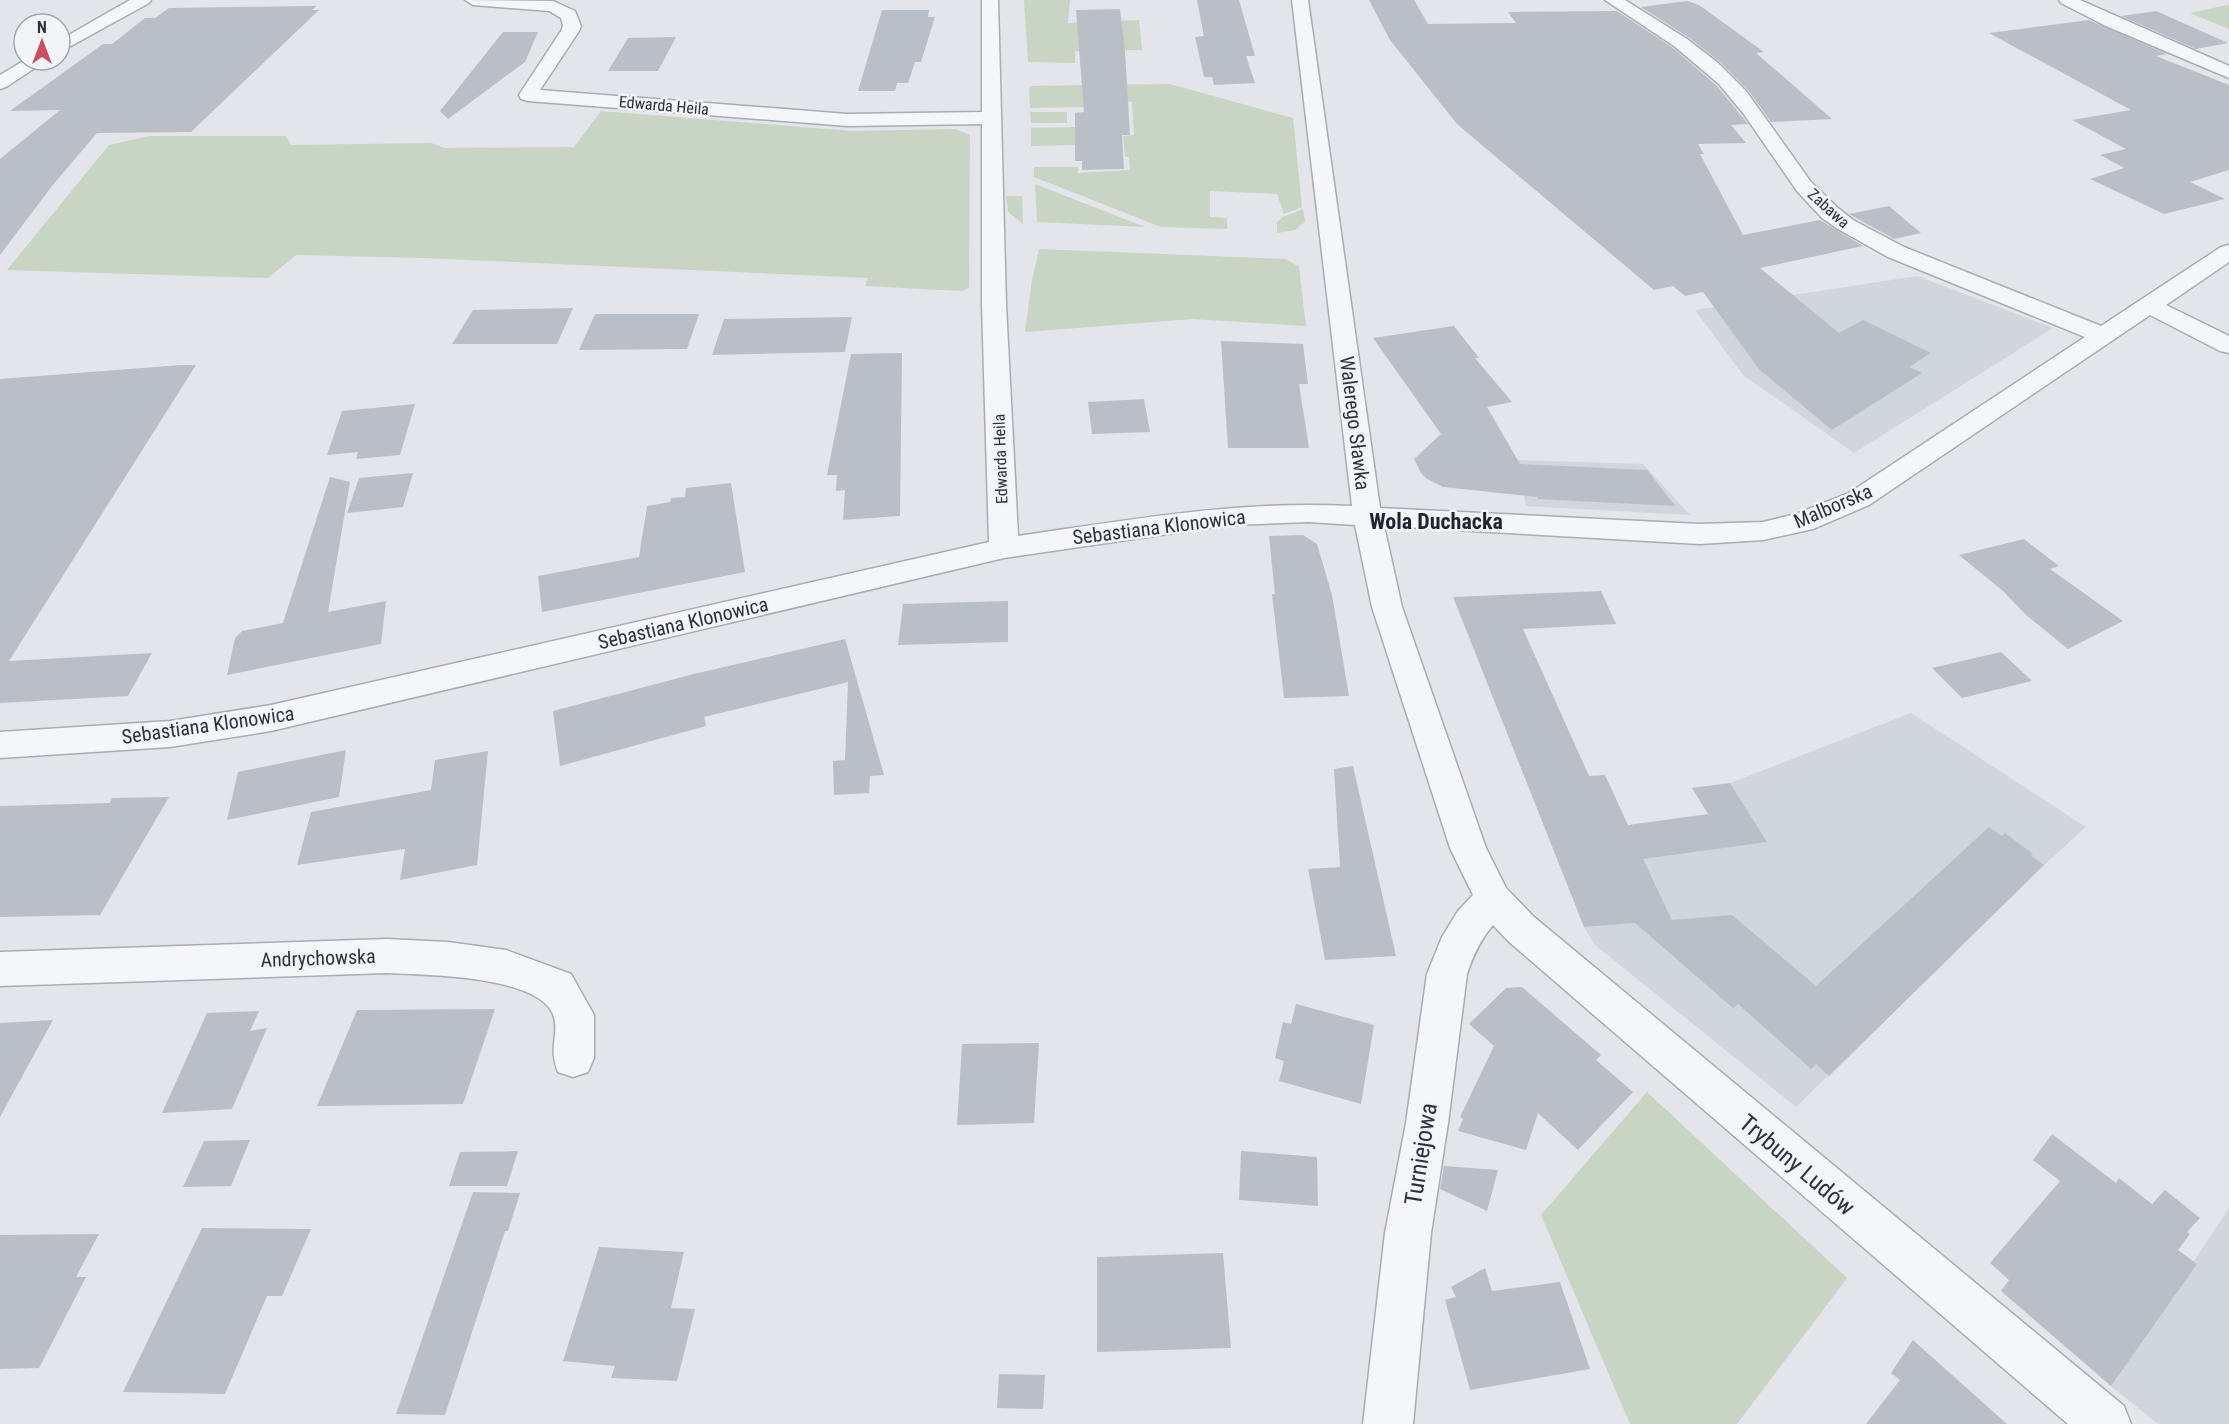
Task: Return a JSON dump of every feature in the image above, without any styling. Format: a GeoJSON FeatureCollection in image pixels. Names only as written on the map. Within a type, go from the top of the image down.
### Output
{"type":"FeatureCollection","features":[{"type":"Feature","properties":{"kind":"street"},"geometry":{"type":"LineString","coordinates":[[72,40],[143,0]]}},
{"type":"Feature","properties":{"kind":"street","name":"Edwarda Heila"},"geometry":{"type":"LineString","coordinates":[[473,0],[553,6],[569,15],[572,26],[570,31],[528,95],[847,120],[990,118]]}},
{"type":"Feature","properties":{"kind":"street","name":"Edwarda Heila"},"geometry":{"type":"LineString","coordinates":[[990,0],[994,304],[1004,548]]}},
{"type":"Feature","properties":{"kind":"street","name":"Walerego Sławka"},"geometry":{"type":"LineString","coordinates":[[1300,0],[1367,515],[1387,607],[1468,848],[1494,899]]}},
{"type":"Feature","properties":{"kind":"street","name":"Zabawa"},"geometry":{"type":"LineString","coordinates":[[1613,0],[1682,43],[1727,82],[1750,109],[1804,185],[1829,212],[1845,224],[1889,249],[2103,336]]}},
{"type":"Feature","properties":{"kind":"street"},"geometry":{"type":"LineString","coordinates":[[2073,3],[2101,2]]}},
{"type":"Feature","properties":{"kind":"street"},"geometry":{"type":"LineString","coordinates":[[2073,3],[2229,73]]}},
{"type":"Feature","properties":{"kind":"street"},"geometry":{"type":"LineString","coordinates":[[0,83],[18,72]]}},
{"type":"Feature","properties":{"kind":"street","name":"Malborska"},"geometry":{"type":"LineString","coordinates":[[1367,515],[1700,534],[1763,531],[1803,522],[1859,499],[2229,252]]}},
{"type":"Feature","properties":{"kind":"street"},"geometry":{"type":"LineString","coordinates":[[2148,305],[2229,346]]}},
{"type":"Feature","properties":{"kind":"street","name":"Sebastiana Klonowica"},"geometry":{"type":"LineString","coordinates":[[0,745],[170,734],[271,718],[1004,548],[1230,516],[1276,513],[1367,515]]}},
{"type":"Feature","properties":{"kind":"street","name":"Turniejowa"},"geometry":{"type":"LineString","coordinates":[[1388,1424],[1408,1233],[1427,1123],[1447,974],[1456,949],[1471,923],[1494,899]]}},
{"type":"Feature","properties":{"kind":"street","name":"Trybuny Ludów"},"geometry":{"type":"LineString","coordinates":[[1494,899],[1521,929],[2106,1424]]}},
{"type":"Feature","properties":{"kind":"street","name":"Andrychowska"},"geometry":{"type":"LineString","coordinates":[[0,969],[387,956],[448,959],[506,967],[557,987],[574,1015],[573,1058]]}},
{"type":"Feature","properties":{"kind":"shaded area"},"geometry":{"type":"Polygon","coordinates":[[[1918,276],[2053,328],[1854,453],[1743,375],[1695,310],[1918,276]]]}},
{"type":"Feature","properties":{"kind":"shaded area"},"geometry":{"type":"Polygon","coordinates":[[[1518,460],[1643,464],[1690,515],[1526,506],[1518,460]]]}},
{"type":"Feature","properties":{"kind":"shaded area"},"geometry":{"type":"Polygon","coordinates":[[[1911,713],[2086,827],[2044,865],[1796,1107],[1595,945],[1584,927],[1672,920],[1642,858],[1766,842],[1730,783],[1911,713]]]}},
{"type":"Feature","properties":{"kind":"shaded area"},"geometry":{"type":"Polygon","coordinates":[[[2229,1208],[2229,1424],[2158,1424],[2111,1386],[2229,1208]]]}},
{"type":"Feature","properties":{"kind":"green space"},"geometry":{"type":"Polygon","coordinates":[[[1024,0],[1070,0],[1068,23],[1139,20],[1142,50],[1075,51],[1075,63],[1028,62],[1024,0]]]}},
{"type":"Feature","properties":{"kind":"green space"},"geometry":{"type":"Polygon","coordinates":[[[2227,5],[2229,5],[2229,29],[2190,13],[2227,5]]]}},
{"type":"Feature","properties":{"kind":"green space"},"geometry":{"type":"Polygon","coordinates":[[[1170,84],[1293,118],[1302,207],[1284,214],[1277,194],[1210,191],[1210,217],[1227,218],[1227,229],[1161,227],[1034,177],[1034,167],[1078,167],[1078,173],[1130,170],[1129,157],[1125,157],[1123,136],[1134,135],[1132,102],[1095,102],[1095,85],[1170,84]]]}},
{"type":"Feature","properties":{"kind":"green space"},"geometry":{"type":"Polygon","coordinates":[[[1088,85],[1087,107],[1030,108],[1029,88],[1032,86],[1088,85]]]}},
{"type":"Feature","properties":{"kind":"green space"},"geometry":{"type":"Polygon","coordinates":[[[601,111],[852,131],[955,129],[970,135],[969,288],[962,291],[865,286],[868,278],[424,258],[296,255],[268,278],[7,270],[109,145],[149,136],[286,136],[291,145],[431,143],[445,148],[574,147],[601,111]]]}},
{"type":"Feature","properties":{"kind":"green space"},"geometry":{"type":"Polygon","coordinates":[[[1030,112],[1067,112],[1067,123],[1031,123],[1030,112]]]}},
{"type":"Feature","properties":{"kind":"green space"},"geometry":{"type":"Polygon","coordinates":[[[1077,127],[1077,145],[1031,146],[1031,128],[1077,127]]]}},
{"type":"Feature","properties":{"kind":"green space"},"geometry":{"type":"Polygon","coordinates":[[[1035,184],[1145,227],[1037,222],[1035,184]]]}},
{"type":"Feature","properties":{"kind":"green space"},"geometry":{"type":"Polygon","coordinates":[[[1006,196],[1022,196],[1023,224],[1008,212],[1006,196]]]}},
{"type":"Feature","properties":{"kind":"green space"},"geometry":{"type":"Polygon","coordinates":[[[1303,209],[1305,222],[1295,230],[1277,233],[1277,222],[1303,209]]]}},
{"type":"Feature","properties":{"kind":"green space"},"geometry":{"type":"Polygon","coordinates":[[[1039,249],[1286,259],[1299,267],[1306,326],[1193,319],[1025,332],[1039,249]]]}},
{"type":"Feature","properties":{"kind":"green space"},"geometry":{"type":"Polygon","coordinates":[[[1647,1092],[1847,1278],[1737,1424],[1630,1424],[1541,1215],[1647,1092]]]}},
{"type":"Feature","properties":{"kind":"building"},"geometry":{"type":"Polygon","coordinates":[[[1197,0],[1239,0],[1255,56],[1246,56],[1255,83],[1214,85],[1212,77],[1204,77],[1195,37],[1204,36],[1197,0]]]}},
{"type":"Feature","properties":{"kind":"building"},"geometry":{"type":"Polygon","coordinates":[[[1369,0],[1414,0],[1428,24],[1516,23],[1508,12],[1617,11],[1673,48],[1717,86],[1748,124],[1731,125],[1746,143],[1698,144],[1704,154],[1700,154],[1743,235],[1820,220],[1863,246],[1760,268],[1839,333],[1863,320],[1931,353],[1909,367],[1922,373],[1832,430],[1759,369],[1703,292],[1685,296],[1673,286],[1654,290],[1457,124],[1390,40],[1369,0]]]}},
{"type":"Feature","properties":{"kind":"building"},"geometry":{"type":"Polygon","coordinates":[[[1688,1],[1699,5],[1764,52],[1756,53],[1832,119],[1771,122],[1748,90],[1719,61],[1688,37],[1641,7],[1688,1]]]}},
{"type":"Feature","properties":{"kind":"building"},"geometry":{"type":"Polygon","coordinates":[[[317,6],[312,10],[319,10],[191,132],[97,133],[52,186],[0,255],[0,159],[60,110],[10,111],[64,72],[72,72],[72,66],[103,44],[112,44],[145,18],[155,18],[169,8],[317,6]]]}},
{"type":"Feature","properties":{"kind":"building"},"geometry":{"type":"Polygon","coordinates":[[[1120,9],[1130,135],[1122,135],[1124,169],[1082,170],[1082,161],[1075,161],[1075,113],[1084,112],[1076,10],[1120,9]]]}},
{"type":"Feature","properties":{"kind":"building"},"geometry":{"type":"Polygon","coordinates":[[[882,10],[929,10],[928,17],[935,17],[921,62],[915,62],[908,83],[897,83],[895,91],[858,91],[882,10]]]}},
{"type":"Feature","properties":{"kind":"building"},"geometry":{"type":"Polygon","coordinates":[[[2156,11],[2228,43],[2196,49],[2121,16],[2156,11]]]}},
{"type":"Feature","properties":{"kind":"building"},"geometry":{"type":"Polygon","coordinates":[[[2089,20],[2167,54],[2156,56],[2229,85],[2229,170],[2190,182],[2225,199],[2164,214],[2090,179],[2124,168],[2100,155],[2126,149],[2072,120],[2131,110],[1989,33],[2089,20]]]}},
{"type":"Feature","properties":{"kind":"building"},"geometry":{"type":"Polygon","coordinates":[[[503,32],[538,32],[525,62],[448,119],[440,111],[503,32]]]}},
{"type":"Feature","properties":{"kind":"building"},"geometry":{"type":"Polygon","coordinates":[[[676,37],[658,71],[608,71],[628,38],[676,37]]]}},
{"type":"Feature","properties":{"kind":"building"},"geometry":{"type":"Polygon","coordinates":[[[1889,206],[1921,233],[1894,239],[1849,214],[1889,206]]]}},
{"type":"Feature","properties":{"kind":"building"},"geometry":{"type":"Polygon","coordinates":[[[573,308],[557,344],[452,344],[473,310],[573,308]]]}},
{"type":"Feature","properties":{"kind":"building"},"geometry":{"type":"Polygon","coordinates":[[[595,314],[699,314],[687,349],[579,350],[595,314]]]}},
{"type":"Feature","properties":{"kind":"building"},"geometry":{"type":"Polygon","coordinates":[[[852,317],[845,352],[712,355],[724,319],[852,317]]]}},
{"type":"Feature","properties":{"kind":"building"},"geometry":{"type":"Polygon","coordinates":[[[1454,326],[1479,358],[1475,358],[1512,402],[1487,407],[1520,464],[1647,470],[1675,506],[1538,499],[1538,497],[1443,487],[1427,479],[1414,459],[1441,434],[1373,338],[1454,326]]]}},
{"type":"Feature","properties":{"kind":"building"},"geometry":{"type":"Polygon","coordinates":[[[1221,341],[1303,344],[1308,384],[1299,384],[1309,448],[1228,448],[1221,341]]]}},
{"type":"Feature","properties":{"kind":"building"},"geometry":{"type":"Polygon","coordinates":[[[902,353],[900,516],[843,520],[845,490],[836,491],[837,475],[827,475],[851,354],[902,353]]]}},
{"type":"Feature","properties":{"kind":"building"},"geometry":{"type":"Polygon","coordinates":[[[196,365],[9,661],[152,653],[128,696],[0,703],[0,379],[196,365]]]}},
{"type":"Feature","properties":{"kind":"building"},"geometry":{"type":"Polygon","coordinates":[[[1144,399],[1150,432],[1092,434],[1088,402],[1144,399]]]}},
{"type":"Feature","properties":{"kind":"building"},"geometry":{"type":"Polygon","coordinates":[[[415,404],[400,455],[356,459],[358,452],[327,455],[342,411],[415,404]]]}},
{"type":"Feature","properties":{"kind":"building"},"geometry":{"type":"Polygon","coordinates":[[[413,473],[403,507],[347,513],[359,478],[413,473]]]}},
{"type":"Feature","properties":{"kind":"building"},"geometry":{"type":"Polygon","coordinates":[[[330,477],[350,482],[328,612],[386,601],[381,644],[227,675],[235,638],[242,631],[283,623],[330,477]]]}},
{"type":"Feature","properties":{"kind":"building"},"geometry":{"type":"Polygon","coordinates":[[[731,483],[745,572],[542,612],[538,576],[639,557],[647,506],[670,502],[671,498],[685,497],[686,488],[731,483]]]}},
{"type":"Feature","properties":{"kind":"building"},"geometry":{"type":"Polygon","coordinates":[[[1303,535],[1317,544],[1332,595],[1349,696],[1284,698],[1272,594],[1275,594],[1269,536],[1303,535]]]}},
{"type":"Feature","properties":{"kind":"building"},"geometry":{"type":"Polygon","coordinates":[[[2024,539],[2059,566],[2050,569],[2123,621],[2068,649],[1959,555],[2024,539]]]}},
{"type":"Feature","properties":{"kind":"building"},"geometry":{"type":"Polygon","coordinates":[[[1601,591],[1616,624],[1523,629],[1589,776],[1605,775],[1628,825],[1708,814],[1692,788],[1730,783],[1767,842],[1643,859],[1672,920],[1732,915],[1816,986],[1989,827],[2002,836],[2005,833],[2044,865],[1829,1076],[1816,1064],[1811,1069],[1738,1004],[1733,1008],[1635,923],[1584,927],[1453,597],[1601,591]]]}},
{"type":"Feature","properties":{"kind":"building"},"geometry":{"type":"Polygon","coordinates":[[[1008,601],[1008,642],[898,645],[903,604],[1008,601]]]}},
{"type":"Feature","properties":{"kind":"building"},"geometry":{"type":"Polygon","coordinates":[[[845,639],[884,775],[870,776],[869,793],[834,795],[833,761],[845,760],[848,682],[704,717],[706,726],[560,766],[553,711],[694,674],[845,639]]]}},
{"type":"Feature","properties":{"kind":"building"},"geometry":{"type":"Polygon","coordinates":[[[2001,652],[2032,681],[1962,698],[1932,668],[2001,652]]]}},
{"type":"Feature","properties":{"kind":"building"},"geometry":{"type":"Polygon","coordinates":[[[346,750],[339,797],[227,820],[238,772],[346,750]]]}},
{"type":"Feature","properties":{"kind":"building"},"geometry":{"type":"Polygon","coordinates":[[[488,751],[477,865],[400,880],[405,849],[297,865],[311,812],[431,790],[435,760],[488,751]]]}},
{"type":"Feature","properties":{"kind":"building"},"geometry":{"type":"Polygon","coordinates":[[[1353,766],[1396,956],[1325,960],[1308,869],[1340,867],[1334,769],[1353,766]]]}},
{"type":"Feature","properties":{"kind":"building"},"geometry":{"type":"Polygon","coordinates":[[[169,797],[100,915],[0,917],[0,806],[110,803],[112,798],[169,797]]]}},
{"type":"Feature","properties":{"kind":"building"},"geometry":{"type":"Polygon","coordinates":[[[1522,987],[1601,1055],[1596,1060],[1633,1092],[1578,1150],[1538,1113],[1526,1150],[1458,1131],[1463,1119],[1460,1117],[1494,1046],[1469,1024],[1506,988],[1522,987]]]}},
{"type":"Feature","properties":{"kind":"building"},"geometry":{"type":"Polygon","coordinates":[[[1296,1004],[1374,1025],[1361,1104],[1279,1081],[1284,1061],[1275,1058],[1283,1022],[1291,1024],[1296,1004]]]}},
{"type":"Feature","properties":{"kind":"building"},"geometry":{"type":"Polygon","coordinates":[[[495,1009],[463,1104],[317,1106],[357,1010],[495,1009]]]}},
{"type":"Feature","properties":{"kind":"building"},"geometry":{"type":"Polygon","coordinates":[[[259,1011],[250,1031],[267,1028],[232,1109],[162,1113],[207,1013],[259,1011]]]}},
{"type":"Feature","properties":{"kind":"building"},"geometry":{"type":"Polygon","coordinates":[[[53,1020],[0,1117],[0,1023],[53,1020]]]}},
{"type":"Feature","properties":{"kind":"building"},"geometry":{"type":"Polygon","coordinates":[[[1039,1043],[1034,1123],[957,1125],[962,1044],[1039,1043]]]}},
{"type":"Feature","properties":{"kind":"building"},"geometry":{"type":"Polygon","coordinates":[[[2052,1134],[2116,1183],[2119,1178],[2152,1204],[2165,1190],[2200,1218],[2187,1232],[2190,1234],[2178,1250],[2197,1264],[2111,1386],[2001,1291],[2009,1280],[1990,1263],[2060,1181],[2033,1160],[2052,1134]]]}},
{"type":"Feature","properties":{"kind":"building"},"geometry":{"type":"Polygon","coordinates":[[[250,1140],[231,1186],[183,1187],[204,1141],[250,1140]]]}},
{"type":"Feature","properties":{"kind":"building"},"geometry":{"type":"Polygon","coordinates":[[[518,1151],[507,1186],[449,1186],[460,1152],[518,1151]]]}},
{"type":"Feature","properties":{"kind":"building"},"geometry":{"type":"Polygon","coordinates":[[[1241,1151],[1317,1157],[1318,1206],[1239,1200],[1241,1151]]]}},
{"type":"Feature","properties":{"kind":"building"},"geometry":{"type":"Polygon","coordinates":[[[1444,1166],[1498,1170],[1487,1211],[1440,1189],[1444,1166]]]}},
{"type":"Feature","properties":{"kind":"building"},"geometry":{"type":"Polygon","coordinates":[[[473,1192],[520,1193],[508,1231],[505,1231],[445,1415],[396,1414],[473,1192]]]}},
{"type":"Feature","properties":{"kind":"building"},"geometry":{"type":"Polygon","coordinates":[[[202,1228],[311,1229],[282,1296],[267,1296],[225,1394],[123,1392],[202,1228]]]}},
{"type":"Feature","properties":{"kind":"building"},"geometry":{"type":"Polygon","coordinates":[[[99,1234],[76,1277],[86,1277],[39,1368],[0,1369],[0,1235],[99,1234]]]}},
{"type":"Feature","properties":{"kind":"building"},"geometry":{"type":"Polygon","coordinates":[[[599,1247],[684,1252],[671,1308],[695,1309],[677,1381],[611,1378],[615,1366],[563,1361],[599,1247]]]}},
{"type":"Feature","properties":{"kind":"building"},"geometry":{"type":"Polygon","coordinates":[[[1223,1253],[1231,1348],[1097,1352],[1097,1257],[1223,1253]]]}},
{"type":"Feature","properties":{"kind":"building"},"geometry":{"type":"Polygon","coordinates":[[[1485,1268],[1492,1291],[1560,1282],[1590,1369],[1470,1390],[1445,1300],[1456,1297],[1451,1287],[1485,1268]]]}},
{"type":"Feature","properties":{"kind":"building"},"geometry":{"type":"Polygon","coordinates":[[[1913,1340],[2007,1424],[1866,1424],[1900,1380],[1891,1373],[1913,1340]]]}},
{"type":"Feature","properties":{"kind":"building"},"geometry":{"type":"Polygon","coordinates":[[[999,1374],[1045,1375],[1043,1409],[997,1408],[999,1374]]]}},
{"type":"Feature","properties":{"kind":"district","name":"Wola Duchacka"},"geometry":{"type":"Point","coordinates":[1436,521]}}]}
